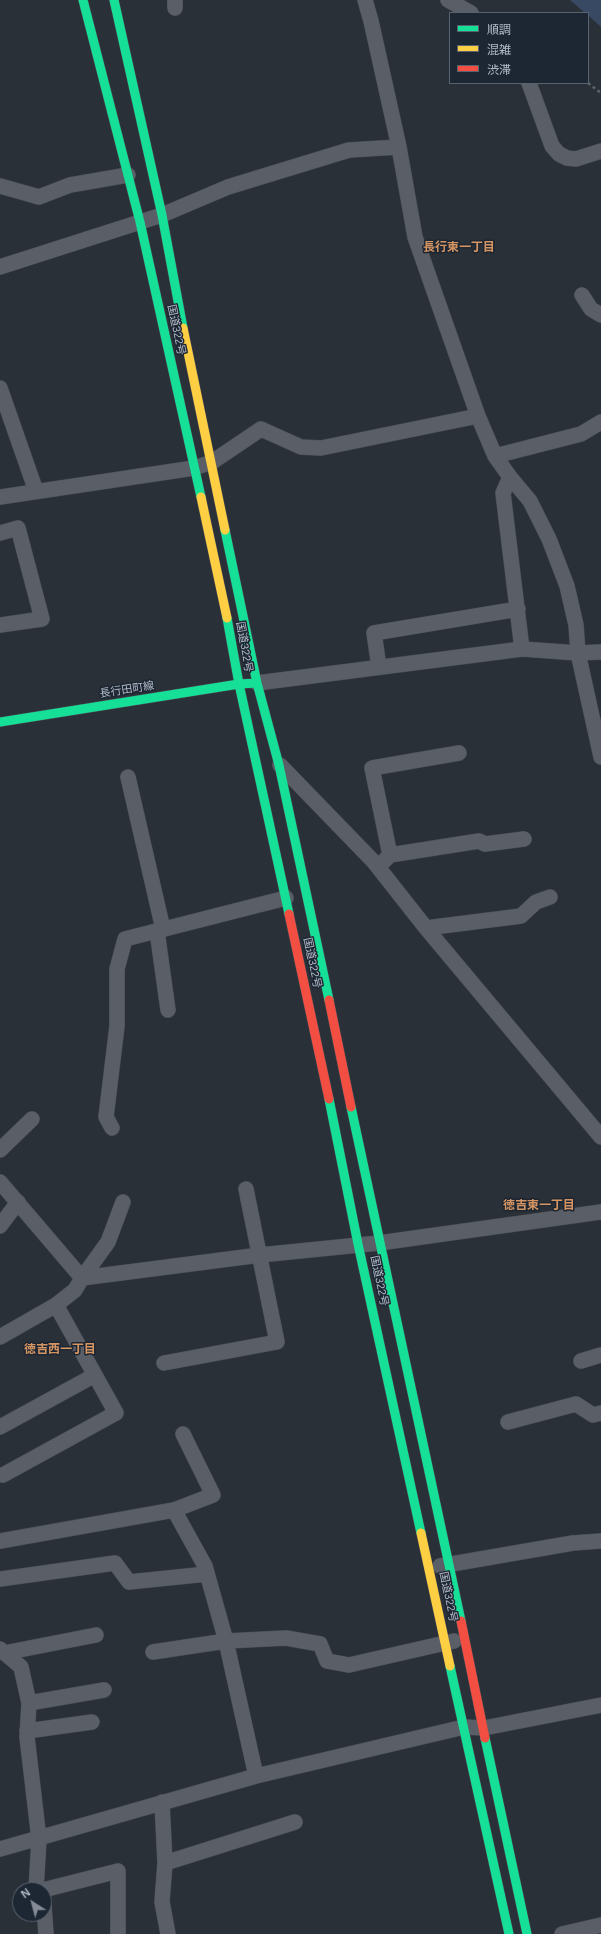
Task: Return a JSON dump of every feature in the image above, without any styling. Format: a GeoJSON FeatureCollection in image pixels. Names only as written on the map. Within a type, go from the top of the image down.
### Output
{"type":"FeatureCollection","features":[{"type":"Feature","properties":{"kind":"main road","name":"国道322号"},"geometry":{"type":"LineString","coordinates":[[83,0],[140,222],[223,596],[239,684],[286,898],[358,1244],[509,1934]]}},
{"type":"Feature","properties":{"kind":"main road","name":"国道322号"},"geometry":{"type":"LineString","coordinates":[[114,0],[162,215],[173,279],[257,683],[279,765],[379,1243],[527,1934]]}},
{"type":"Feature","properties":{"kind":"main road","name":"長行田町線"},"geometry":{"type":"LineString","coordinates":[[0,722],[239,684],[257,683]]}},
{"type":"Feature","properties":{"kind":"street"},"geometry":{"type":"LineString","coordinates":[[365,0],[372,21],[399,147],[415,237],[478,416],[495,456],[530,501],[548,539],[567,586],[576,625],[578,653],[601,757]]}},
{"type":"Feature","properties":{"kind":"street"},"geometry":{"type":"LineString","coordinates":[[448,0],[469,12]]}},
{"type":"Feature","properties":{"kind":"street"},"geometry":{"type":"LineString","coordinates":[[529,84],[552,146],[559,154],[567,158],[576,159],[601,152]]}},
{"type":"Feature","properties":{"kind":"street"},"geometry":{"type":"LineString","coordinates":[[0,267],[162,215],[228,186],[349,150],[399,147]]}},
{"type":"Feature","properties":{"kind":"street"},"geometry":{"type":"LineString","coordinates":[[0,186],[39,196],[70,185],[128,175]]}},
{"type":"Feature","properties":{"kind":"street"},"geometry":{"type":"LineString","coordinates":[[582,295],[591,309],[601,315]]}},
{"type":"Feature","properties":{"kind":"street"},"geometry":{"type":"LineString","coordinates":[[0,388],[36,491]]}},
{"type":"Feature","properties":{"kind":"street"},"geometry":{"type":"LineString","coordinates":[[0,497],[194,468],[212,462],[261,429],[301,447],[322,448],[478,416]]}},
{"type":"Feature","properties":{"kind":"street"},"geometry":{"type":"LineString","coordinates":[[495,456],[581,434],[601,422]]}},
{"type":"Feature","properties":{"kind":"street"},"geometry":{"type":"LineString","coordinates":[[510,477],[503,493],[522,649]]}},
{"type":"Feature","properties":{"kind":"street"},"geometry":{"type":"LineString","coordinates":[[0,533],[18,528],[42,618],[0,625]]}},
{"type":"Feature","properties":{"kind":"street"},"geometry":{"type":"LineString","coordinates":[[379,667],[374,633],[518,609]]}},
{"type":"Feature","properties":{"kind":"street"},"geometry":{"type":"LineString","coordinates":[[257,683],[522,649],[578,653],[601,652]]}},
{"type":"Feature","properties":{"kind":"street"},"geometry":{"type":"LineString","coordinates":[[390,855],[372,768],[460,753]]}},
{"type":"Feature","properties":{"kind":"street"},"geometry":{"type":"LineString","coordinates":[[279,765],[378,867],[426,928],[598,1129]]}},
{"type":"Feature","properties":{"kind":"street"},"geometry":{"type":"LineString","coordinates":[[128,777],[160,930],[168,1010]]}},
{"type":"Feature","properties":{"kind":"street"},"geometry":{"type":"LineString","coordinates":[[378,867],[390,855],[478,841],[485,844],[524,839]]}},
{"type":"Feature","properties":{"kind":"street"},"geometry":{"type":"LineString","coordinates":[[112,1128],[106,1117],[118,1026],[117,969],[125,939],[286,898]]}},
{"type":"Feature","properties":{"kind":"street"},"geometry":{"type":"LineString","coordinates":[[426,928],[521,916],[536,902],[550,898]]}},
{"type":"Feature","properties":{"kind":"street"},"geometry":{"type":"LineString","coordinates":[[0,1150],[32,1119]]}},
{"type":"Feature","properties":{"kind":"street"},"geometry":{"type":"LineString","coordinates":[[0,1182],[82,1278]]}},
{"type":"Feature","properties":{"kind":"street"},"geometry":{"type":"LineString","coordinates":[[164,1363],[277,1342],[246,1189]]}},
{"type":"Feature","properties":{"kind":"street"},"geometry":{"type":"LineString","coordinates":[[0,1226],[18,1202]]}},
{"type":"Feature","properties":{"kind":"street"},"geometry":{"type":"LineString","coordinates":[[0,1337],[56,1305],[75,1290],[108,1242],[123,1202]]}},
{"type":"Feature","properties":{"kind":"street"},"geometry":{"type":"LineString","coordinates":[[82,1278],[260,1255],[379,1243],[601,1212]]}},
{"type":"Feature","properties":{"kind":"street"},"geometry":{"type":"LineString","coordinates":[[3,1475],[116,1413],[56,1305]]}},
{"type":"Feature","properties":{"kind":"street"},"geometry":{"type":"LineString","coordinates":[[581,1361],[601,1355]]}},
{"type":"Feature","properties":{"kind":"street"},"geometry":{"type":"LineString","coordinates":[[0,1427],[95,1375]]}},
{"type":"Feature","properties":{"kind":"street"},"geometry":{"type":"LineString","coordinates":[[508,1422],[576,1404],[593,1415],[601,1413]]}},
{"type":"Feature","properties":{"kind":"street"},"geometry":{"type":"LineString","coordinates":[[0,1541],[174,1510],[213,1495],[183,1434]]}},
{"type":"Feature","properties":{"kind":"street"},"geometry":{"type":"LineString","coordinates":[[174,1510],[205,1566],[226,1641],[256,1776]]}},
{"type":"Feature","properties":{"kind":"street"},"geometry":{"type":"LineString","coordinates":[[429,1569],[448,1564],[574,1543],[601,1541]]}},
{"type":"Feature","properties":{"kind":"street"},"geometry":{"type":"LineString","coordinates":[[0,1578],[115,1563],[129,1582],[207,1574]]}},
{"type":"Feature","properties":{"kind":"street"},"geometry":{"type":"LineString","coordinates":[[2,1651],[96,1635]]}},
{"type":"Feature","properties":{"kind":"street"},"geometry":{"type":"LineString","coordinates":[[153,1652],[226,1641],[286,1638],[320,1644],[327,1661],[349,1665],[445,1642],[465,1640]]}},
{"type":"Feature","properties":{"kind":"street"},"geometry":{"type":"LineString","coordinates":[[2,1651],[21,1667],[29,1703],[27,1731],[39,1839],[36,1882]]}},
{"type":"Feature","properties":{"kind":"street"},"geometry":{"type":"LineString","coordinates":[[29,1703],[104,1690]]}},
{"type":"Feature","properties":{"kind":"street"},"geometry":{"type":"LineString","coordinates":[[0,1850],[256,1776],[464,1727],[484,1728],[601,1705]]}},
{"type":"Feature","properties":{"kind":"street"},"geometry":{"type":"LineString","coordinates":[[27,1731],[92,1722]]}},
{"type":"Feature","properties":{"kind":"street"},"geometry":{"type":"LineString","coordinates":[[162,1802],[164,1863],[162,1902],[168,1934]]}},
{"type":"Feature","properties":{"kind":"street"},"geometry":{"type":"LineString","coordinates":[[164,1863],[295,1822]]}},
{"type":"Feature","properties":{"kind":"street"},"geometry":{"type":"LineString","coordinates":[[52,1888],[118,1871],[118,1934]]}},
{"type":"Feature","properties":{"kind":"street"},"geometry":{"type":"LineString","coordinates":[[45,1922],[46,1934]]}},
{"type":"Feature","properties":{"kind":"street"},"geometry":{"type":"LineString","coordinates":[[562,1934],[601,1926]]}},
{"type":"Feature","properties":{"kind":"path"},"geometry":{"type":"LineString","coordinates":[[589,84],[601,93]]}},
{"type":"Feature","properties":{"kind":"water"},"geometry":{"type":"Polygon","coordinates":[[[570,0],[601,0],[601,27],[589,16],[589,12],[584,12],[570,0]]]}},
{"type":"Feature","properties":{"kind":"traffic: fast"},"geometry":{"type":"LineString","coordinates":[[83,0],[140,222],[201,497]]}},
{"type":"Feature","properties":{"kind":"traffic: fast"},"geometry":{"type":"LineString","coordinates":[[114,0],[162,215],[183,328]]}},
{"type":"Feature","properties":{"kind":"traffic: fast"},"geometry":{"type":"LineString","coordinates":[[225,530],[257,683],[279,765],[329,1000]]}},
{"type":"Feature","properties":{"kind":"traffic: fast"},"geometry":{"type":"LineString","coordinates":[[227,618],[239,684],[289,914]]}},
{"type":"Feature","properties":{"kind":"traffic: fast"},"geometry":{"type":"LineString","coordinates":[[0,722],[239,684],[257,683]]}},
{"type":"Feature","properties":{"kind":"traffic: fast"},"geometry":{"type":"LineString","coordinates":[[329,1099],[358,1244],[421,1533]]}},
{"type":"Feature","properties":{"kind":"traffic: fast"},"geometry":{"type":"LineString","coordinates":[[351,1107],[461,1621]]}},
{"type":"Feature","properties":{"kind":"traffic: fast"},"geometry":{"type":"LineString","coordinates":[[450,1666],[509,1934]]}},
{"type":"Feature","properties":{"kind":"traffic: fast"},"geometry":{"type":"LineString","coordinates":[[485,1738],[527,1934]]}},
{"type":"Feature","properties":{"kind":"traffic: slow"},"geometry":{"type":"LineString","coordinates":[[183,328],[225,530]]}},
{"type":"Feature","properties":{"kind":"traffic: slow"},"geometry":{"type":"LineString","coordinates":[[201,497],[227,618]]}},
{"type":"Feature","properties":{"kind":"traffic: slow"},"geometry":{"type":"LineString","coordinates":[[421,1533],[450,1666]]}},
{"type":"Feature","properties":{"kind":"traffic: jam"},"geometry":{"type":"LineString","coordinates":[[289,914],[329,1099]]}},
{"type":"Feature","properties":{"kind":"traffic: jam"},"geometry":{"type":"LineString","coordinates":[[329,1000],[351,1107]]}},
{"type":"Feature","properties":{"kind":"traffic: jam"},"geometry":{"type":"LineString","coordinates":[[461,1621],[485,1738]]}},
{"type":"Feature","properties":{"kind":"district","name":"長行東一丁目"},"geometry":{"type":"Point","coordinates":[459,248]}},
{"type":"Feature","properties":{"kind":"district","name":"徳吉東一丁目"},"geometry":{"type":"Point","coordinates":[539,1206]}},
{"type":"Feature","properties":{"kind":"district","name":"徳吉西一丁目"},"geometry":{"type":"Point","coordinates":[60,1350]}}]}
